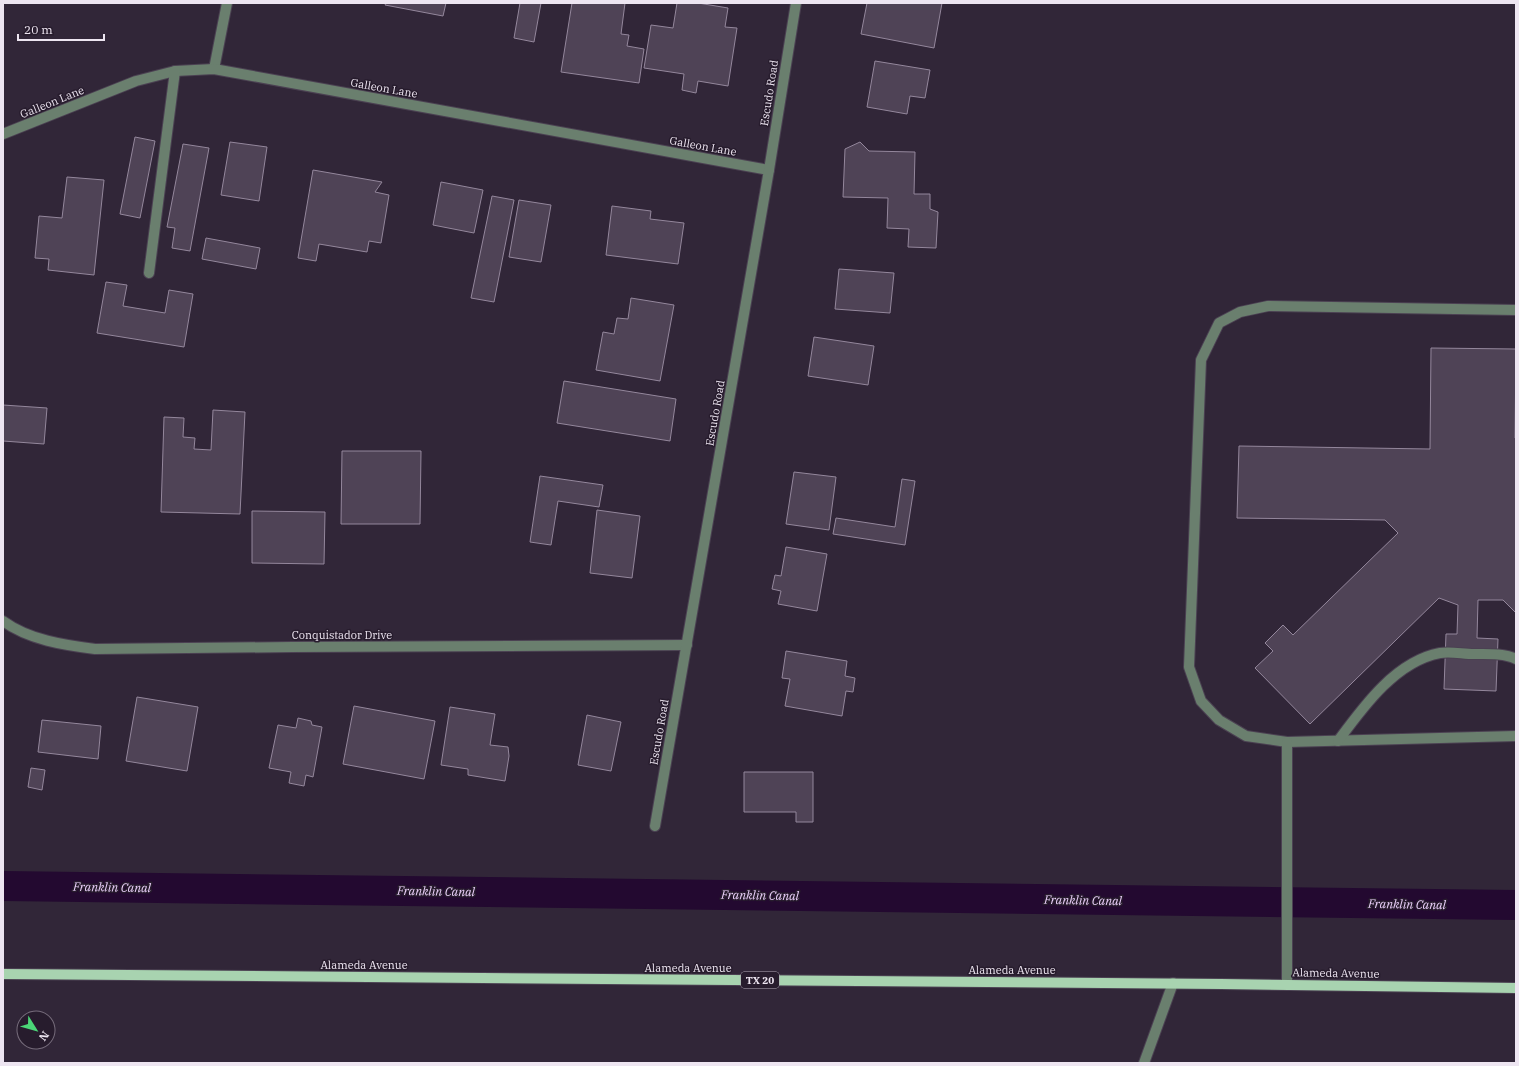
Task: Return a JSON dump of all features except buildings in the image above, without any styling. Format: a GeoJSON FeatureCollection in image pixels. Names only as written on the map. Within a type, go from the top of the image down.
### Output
{"type":"FeatureCollection","features":[{"type":"Feature","properties":{"kind":"main road","name":"Alameda Avenue"},"geometry":{"type":"LineString","coordinates":[[3,974],[1173,983],[1516,988]]}},
{"type":"Feature","properties":{"kind":"street"},"geometry":{"type":"LineString","coordinates":[[214,69],[227,3]]}},
{"type":"Feature","properties":{"kind":"street","name":"Escudo Road"},"geometry":{"type":"LineString","coordinates":[[655,826],[769,170],[796,3]]}},
{"type":"Feature","properties":{"kind":"street","name":"Galleon Lane"},"geometry":{"type":"LineString","coordinates":[[3,134],[136,81],[175,71],[214,69],[769,170]]}},
{"type":"Feature","properties":{"kind":"street"},"geometry":{"type":"LineString","coordinates":[[149,273],[175,71]]}},
{"type":"Feature","properties":{"kind":"street"},"geometry":{"type":"LineString","coordinates":[[1516,310],[1268,306],[1240,312],[1219,323],[1201,360],[1189,666],[1201,700],[1219,720],[1246,736],[1287,742],[1516,736]]}},
{"type":"Feature","properties":{"kind":"street","name":"Conquistador Drive"},"geometry":{"type":"LineString","coordinates":[[3,621],[12,627],[33,636],[63,645],[95,649],[687,645]]}},
{"type":"Feature","properties":{"kind":"street"},"geometry":{"type":"LineString","coordinates":[[1338,741],[1361,710],[1392,678],[1411,663],[1440,653],[1494,654],[1516,659]]}},
{"type":"Feature","properties":{"kind":"street"},"geometry":{"type":"LineString","coordinates":[[1287,742],[1287,985]]}},
{"type":"Feature","properties":{"kind":"street"},"geometry":{"type":"LineString","coordinates":[[1144,1063],[1173,983]]}},
{"type":"Feature","properties":{"kind":"waterway","name":"Franklin Canal"},"geometry":{"type":"LineString","coordinates":[[3,886],[1516,905]]}}]}
